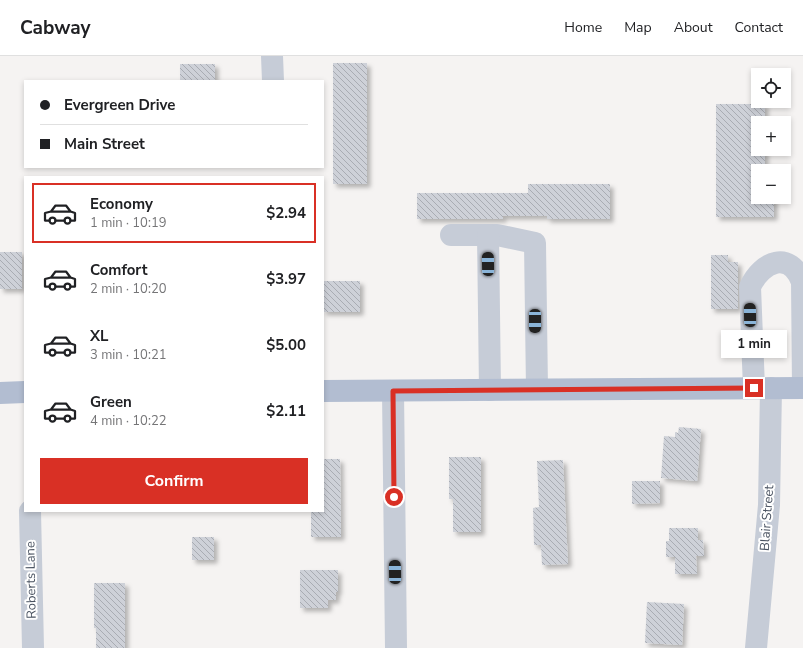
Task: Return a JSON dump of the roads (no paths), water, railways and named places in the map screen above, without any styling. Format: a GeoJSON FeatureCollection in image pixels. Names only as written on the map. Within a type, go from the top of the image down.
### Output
{"type":"FeatureCollection","features":[{"type":"Feature","properties":{"kind":"main road"},"geometry":{"type":"LineString","coordinates":[[324,391],[803,388]]}},
{"type":"Feature","properties":{"kind":"main road"},"geometry":{"type":"LineString","coordinates":[[0,393],[24,392]]}},
{"type":"Feature","properties":{"kind":"street"},"geometry":{"type":"LineString","coordinates":[[272,56],[273,80]]}},
{"type":"Feature","properties":{"kind":"street"},"geometry":{"type":"LineString","coordinates":[[451,235],[488,235],[535,243],[537,389]]}},
{"type":"Feature","properties":{"kind":"street"},"geometry":{"type":"LineString","coordinates":[[488,235],[490,390]]}},
{"type":"Feature","properties":{"kind":"street","name":"Blair Street"},"geometry":{"type":"LineString","coordinates":[[756,648],[769,505],[762,388],[750,287],[754,277],[765,266],[778,262],[793,266],[798,271],[802,282],[803,388]]}},
{"type":"Feature","properties":{"kind":"street"},"geometry":{"type":"LineString","coordinates":[[393,391],[396,648]]}},
{"type":"Feature","properties":{"kind":"street","name":"Roberts Lane"},"geometry":{"type":"LineString","coordinates":[[30,512],[33,648]]}}]}
